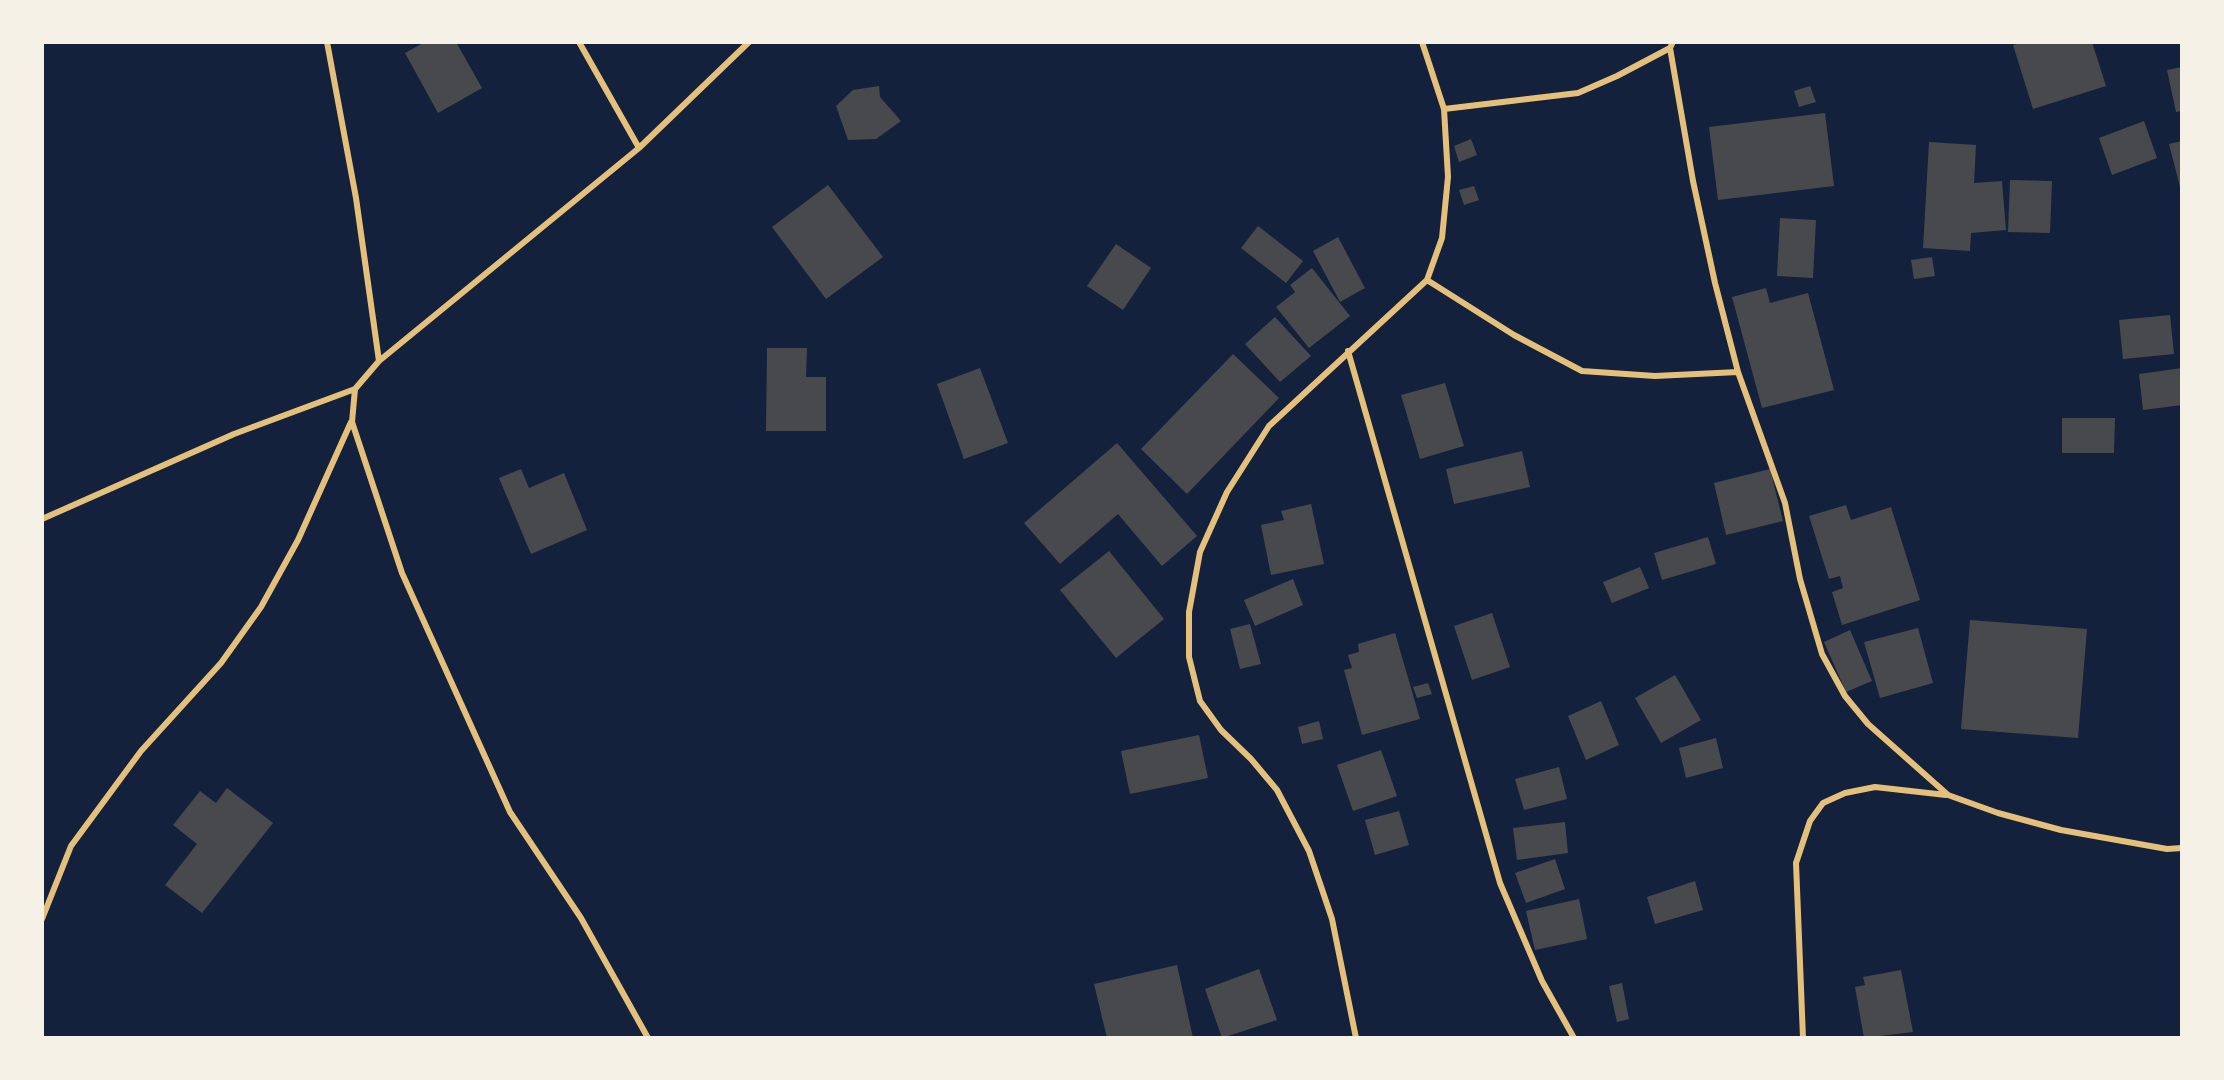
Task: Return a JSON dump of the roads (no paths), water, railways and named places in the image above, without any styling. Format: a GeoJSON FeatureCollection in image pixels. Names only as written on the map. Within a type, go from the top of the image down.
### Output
{"type":"FeatureCollection","features":[{"type":"Feature","properties":{"kind":"street"},"geometry":{"type":"LineString","coordinates":[[327,42],[356,198],[379,361]]}},
{"type":"Feature","properties":{"kind":"street"},"geometry":{"type":"LineString","coordinates":[[579,42],[639,148]]}},
{"type":"Feature","properties":{"kind":"street"},"geometry":{"type":"LineString","coordinates":[[42,519],[234,434],[355,389],[379,361],[639,148],[749,42]]}},
{"type":"Feature","properties":{"kind":"street"},"geometry":{"type":"LineString","coordinates":[[1356,1038],[1332,919],[1309,851],[1277,790],[1251,759],[1221,730],[1200,701],[1190,657],[1189,612],[1200,552],[1227,492],[1269,426],[1427,280],[1442,238],[1448,177],[1444,109],[1422,42]]}},
{"type":"Feature","properties":{"kind":"street"},"geometry":{"type":"LineString","coordinates":[[1444,109],[1578,93],[1671,45],[1693,181],[1715,283],[1738,372],[1758,422],[1785,503],[1800,579],[1822,654],[1845,696],[1868,724],[1948,795]]}},
{"type":"Feature","properties":{"kind":"street"},"geometry":{"type":"LineString","coordinates":[[1427,280],[1514,335],[1582,371],[1655,376],[1738,372]]}},
{"type":"Feature","properties":{"kind":"street"},"geometry":{"type":"LineString","coordinates":[[1348,351],[1500,883],[1542,981],[1574,1038]]}},
{"type":"Feature","properties":{"kind":"street"},"geometry":{"type":"LineString","coordinates":[[42,920],[71,846],[141,752],[221,663],[261,607],[298,540],[352,422],[355,389]]}},
{"type":"Feature","properties":{"kind":"street"},"geometry":{"type":"LineString","coordinates":[[352,422],[402,573],[510,812],[581,918],[648,1038]]}},
{"type":"Feature","properties":{"kind":"street"},"geometry":{"type":"LineString","coordinates":[[1803,1038],[1796,862],[1809,821],[1823,802],[1845,793],[1875,786],[1948,795],[1998,813],[2061,830],[2167,849],[2182,848]]}}]}
